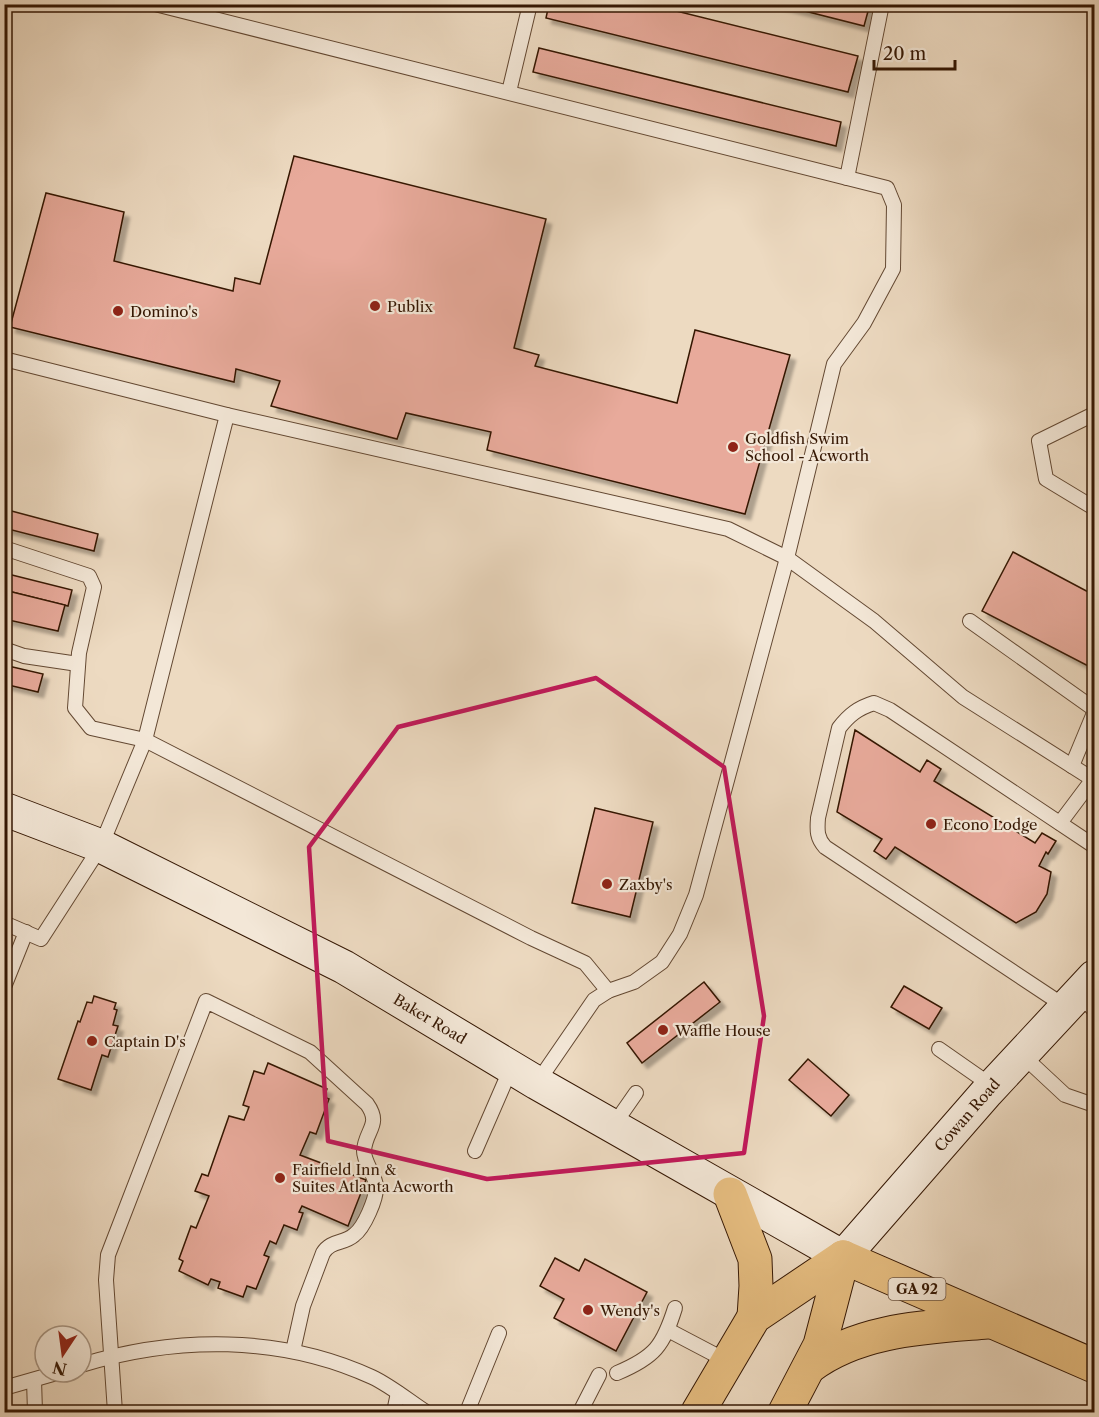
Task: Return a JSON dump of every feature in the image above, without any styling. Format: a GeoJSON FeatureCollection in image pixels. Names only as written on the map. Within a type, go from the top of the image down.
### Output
{"type":"FeatureCollection","features":[{"type":"Feature","properties":{"kind":"main road","name":"Baker Road"},"geometry":{"type":"LineString","coordinates":[[4,809],[101,846],[344,967],[524,1076],[843,1257]]}},
{"type":"Feature","properties":{"kind":"main road","name":"Cowan Road"},"geometry":{"type":"LineString","coordinates":[[843,1257],[992,1086],[1083,997]]}},
{"type":"Feature","properties":{"kind":"main road"},"geometry":{"type":"LineString","coordinates":[[730,1194],[754,1259],[756,1286],[754,1317]]}},
{"type":"Feature","properties":{"kind":"main road"},"geometry":{"type":"LineString","coordinates":[[698,1413],[754,1317],[843,1257]]}},
{"type":"Feature","properties":{"kind":"main road"},"geometry":{"type":"LineString","coordinates":[[785,1413],[820,1345],[843,1257]]}},
{"type":"Feature","properties":{"kind":"main road","name":"GA 92"},"geometry":{"type":"LineString","coordinates":[[843,1257],[1095,1366]]}},
{"type":"Feature","properties":{"kind":"main road"},"geometry":{"type":"LineString","coordinates":[[808,1367],[844,1346],[895,1332],[991,1321]]}},
{"type":"Feature","properties":{"kind":"lane"},"geometry":{"type":"LineString","coordinates":[[155,4],[888,188],[894,205],[893,269],[864,322],[834,364],[787,558],[696,895],[680,934],[662,962],[634,982],[608,991],[594,1000],[524,1076],[476,1151]]}},
{"type":"Feature","properties":{"kind":"lane"},"geometry":{"type":"LineString","coordinates":[[509,92],[530,4]]}},
{"type":"Feature","properties":{"kind":"lane"},"geometry":{"type":"LineString","coordinates":[[847,178],[882,4]]}},
{"type":"Feature","properties":{"kind":"lane"},"geometry":{"type":"LineString","coordinates":[[4,359],[227,415],[728,529],[787,558],[874,621],[963,697],[1094,780],[1060,823]]}},
{"type":"Feature","properties":{"kind":"lane"},"geometry":{"type":"LineString","coordinates":[[1095,414],[1039,441],[1046,479],[1095,508]]}},
{"type":"Feature","properties":{"kind":"lane"},"geometry":{"type":"LineString","coordinates":[[4,923],[41,939],[101,846],[145,741],[227,415]]}},
{"type":"Feature","properties":{"kind":"lane"},"geometry":{"type":"LineString","coordinates":[[4,548],[89,576],[94,587],[78,664],[75,708],[91,728],[145,741],[531,938],[585,963],[608,991]]}},
{"type":"Feature","properties":{"kind":"lane"},"geometry":{"type":"LineString","coordinates":[[970,621],[1095,711],[1072,766]]}},
{"type":"Feature","properties":{"kind":"lane"},"geometry":{"type":"LineString","coordinates":[[4,649],[24,656],[78,664]]}},
{"type":"Feature","properties":{"kind":"lane"},"geometry":{"type":"LineString","coordinates":[[1083,997],[825,847],[819,841],[818,818],[839,728],[848,716],[860,707],[874,703],[890,710],[1095,846]]}},
{"type":"Feature","properties":{"kind":"lane"},"geometry":{"type":"LineString","coordinates":[[4,987],[26,932]]}},
{"type":"Feature","properties":{"kind":"lane"},"geometry":{"type":"LineString","coordinates":[[115,1413],[106,1280],[108,1255],[206,1001],[310,1052],[374,1113],[374,1122],[364,1150],[376,1185],[374,1196],[361,1229],[351,1238],[327,1246],[323,1252],[303,1306],[293,1351]]}},
{"type":"Feature","properties":{"kind":"lane"},"geometry":{"type":"LineString","coordinates":[[939,1049],[992,1086]]}},
{"type":"Feature","properties":{"kind":"lane"},"geometry":{"type":"LineString","coordinates":[[1022,1055],[1065,1095],[1095,1105]]}},
{"type":"Feature","properties":{"kind":"lane"},"geometry":{"type":"LineString","coordinates":[[613,1127],[636,1093]]}},
{"type":"Feature","properties":{"kind":"lane"},"geometry":{"type":"LineString","coordinates":[[617,1373],[656,1351],[668,1330],[675,1308]]}},
{"type":"Feature","properties":{"kind":"lane"},"geometry":{"type":"LineString","coordinates":[[668,1330],[727,1361]]}},
{"type":"Feature","properties":{"kind":"lane"},"geometry":{"type":"LineString","coordinates":[[467,1413],[499,1333]]}},
{"type":"Feature","properties":{"kind":"lane"},"geometry":{"type":"LineString","coordinates":[[93,1362],[112,1356],[177,1346],[227,1345],[293,1351],[325,1359],[375,1378],[426,1413]]}},
{"type":"Feature","properties":{"kind":"lane"},"geometry":{"type":"LineString","coordinates":[[580,1413],[599,1376]]}},
{"type":"Feature","properties":{"kind":"lane"},"geometry":{"type":"LineString","coordinates":[[4,1388],[33,1380]]}},
{"type":"Feature","properties":{"kind":"lane"},"geometry":{"type":"LineString","coordinates":[[34,1384],[35,1413]]}},
{"type":"Feature","properties":{"kind":"lane"},"geometry":{"type":"LineString","coordinates":[[394,1413],[398,1393]]}},
{"type":"Feature","properties":{"kind":"highlighted area"},"geometry":{"type":"Polygon","coordinates":[[[596,678],[724,767],[764,1016],[744,1153],[487,1179],[328,1141],[309,847],[398,727],[596,678]]]}},
{"type":"Feature","properties":{"kind":"building"},"geometry":{"type":"Polygon","coordinates":[[[549,4],[648,4],[858,56],[848,92],[546,18],[549,4]]]}},
{"type":"Feature","properties":{"kind":"building"},"geometry":{"type":"Polygon","coordinates":[[[777,4],[870,4],[864,26],[777,4]]]}},
{"type":"Feature","properties":{"kind":"building"},"geometry":{"type":"Polygon","coordinates":[[[539,48],[841,122],[836,146],[533,72],[539,48]]]}},
{"type":"Feature","properties":{"kind":"building"},"geometry":{"type":"Polygon","coordinates":[[[294,156],[546,219],[514,348],[539,355],[535,366],[677,403],[695,330],[790,355],[745,514],[487,450],[491,432],[406,413],[397,439],[271,406],[280,381],[236,369],[234,382],[10,327],[46,193],[124,212],[114,261],[233,291],[235,278],[260,284],[294,156]]]}},
{"type":"Feature","properties":{"kind":"building"},"geometry":{"type":"Polygon","coordinates":[[[4,509],[98,534],[94,551],[4,528],[4,509]]]}},
{"type":"Feature","properties":{"kind":"building"},"geometry":{"type":"Polygon","coordinates":[[[1013,552],[1094,595],[1094,669],[982,611],[1013,552]]]}},
{"type":"Feature","properties":{"kind":"building"},"geometry":{"type":"Polygon","coordinates":[[[4,573],[72,590],[68,606],[4,590],[4,573]]]}},
{"type":"Feature","properties":{"kind":"building"},"geometry":{"type":"Polygon","coordinates":[[[4,590],[65,605],[58,631],[4,619],[4,590]]]}},
{"type":"Feature","properties":{"kind":"building"},"geometry":{"type":"Polygon","coordinates":[[[4,665],[43,674],[38,692],[4,684],[4,665]]]}},
{"type":"Feature","properties":{"kind":"building","name":"Econo Lodge"},"geometry":{"type":"Polygon","coordinates":[[[855,730],[920,772],[927,760],[941,769],[934,781],[1035,843],[1042,833],[1056,841],[1048,854],[1046,852],[1039,866],[1051,872],[1047,894],[1036,912],[1016,923],[895,847],[886,859],[874,851],[882,839],[837,812],[855,730]]]}},
{"type":"Feature","properties":{"kind":"building"},"geometry":{"type":"Polygon","coordinates":[[[595,808],[653,822],[630,917],[572,903],[595,808]]]}},
{"type":"Feature","properties":{"kind":"building"},"geometry":{"type":"Polygon","coordinates":[[[704,982],[720,1002],[642,1063],[627,1043],[704,982]]]}},
{"type":"Feature","properties":{"kind":"building"},"geometry":{"type":"Polygon","coordinates":[[[904,986],[942,1008],[929,1029],[891,1007],[904,986]]]}},
{"type":"Feature","properties":{"kind":"building","name":"Captain D's"},"geometry":{"type":"Polygon","coordinates":[[[94,996],[116,1003],[114,1009],[117,1010],[113,1025],[118,1026],[108,1057],[102,1055],[91,1090],[58,1079],[78,1021],[80,1022],[87,1002],[92,1003],[94,996]]]}},
{"type":"Feature","properties":{"kind":"building"},"geometry":{"type":"Polygon","coordinates":[[[808,1059],[849,1095],[831,1116],[789,1080],[808,1059]]]}},
{"type":"Feature","properties":{"kind":"building","name":"Fairfield Inn & Suites Atlanta Acworth"},"geometry":{"type":"Polygon","coordinates":[[[268,1063],[327,1089],[324,1097],[329,1099],[316,1134],[310,1132],[300,1155],[366,1180],[348,1226],[302,1206],[299,1212],[303,1213],[297,1230],[284,1225],[276,1244],[270,1241],[264,1255],[269,1257],[256,1289],[247,1286],[243,1297],[218,1288],[220,1282],[211,1279],[208,1285],[179,1271],[183,1261],[179,1259],[191,1226],[196,1228],[209,1196],[195,1191],[202,1174],[208,1176],[229,1116],[244,1120],[249,1107],[243,1105],[254,1071],[264,1074],[268,1063]]]}},
{"type":"Feature","properties":{"kind":"building"},"geometry":{"type":"Polygon","coordinates":[[[555,1258],[579,1271],[585,1259],[647,1292],[616,1351],[554,1318],[564,1299],[540,1286],[555,1258]]]}},
{"type":"Feature","properties":{"kind":"place","name":"Publix"},"geometry":{"type":"Point","coordinates":[375,306]}},
{"type":"Feature","properties":{"kind":"place","name":"Domino's"},"geometry":{"type":"Point","coordinates":[118,311]}},
{"type":"Feature","properties":{"kind":"place","name":"Goldfish Swim School - Acworth"},"geometry":{"type":"Point","coordinates":[733,447]}},
{"type":"Feature","properties":{"kind":"place","name":"Econo Lodge"},"geometry":{"type":"Point","coordinates":[931,824]}},
{"type":"Feature","properties":{"kind":"place","name":"Zaxby's"},"geometry":{"type":"Point","coordinates":[607,884]}},
{"type":"Feature","properties":{"kind":"place","name":"Waffle House"},"geometry":{"type":"Point","coordinates":[663,1030]}},
{"type":"Feature","properties":{"kind":"place","name":"Captain D's"},"geometry":{"type":"Point","coordinates":[92,1041]}},
{"type":"Feature","properties":{"kind":"place","name":"Fairfield Inn & Suites Atlanta Acworth"},"geometry":{"type":"Point","coordinates":[280,1178]}},
{"type":"Feature","properties":{"kind":"place","name":"Wendy's"},"geometry":{"type":"Point","coordinates":[588,1310]}}]}
